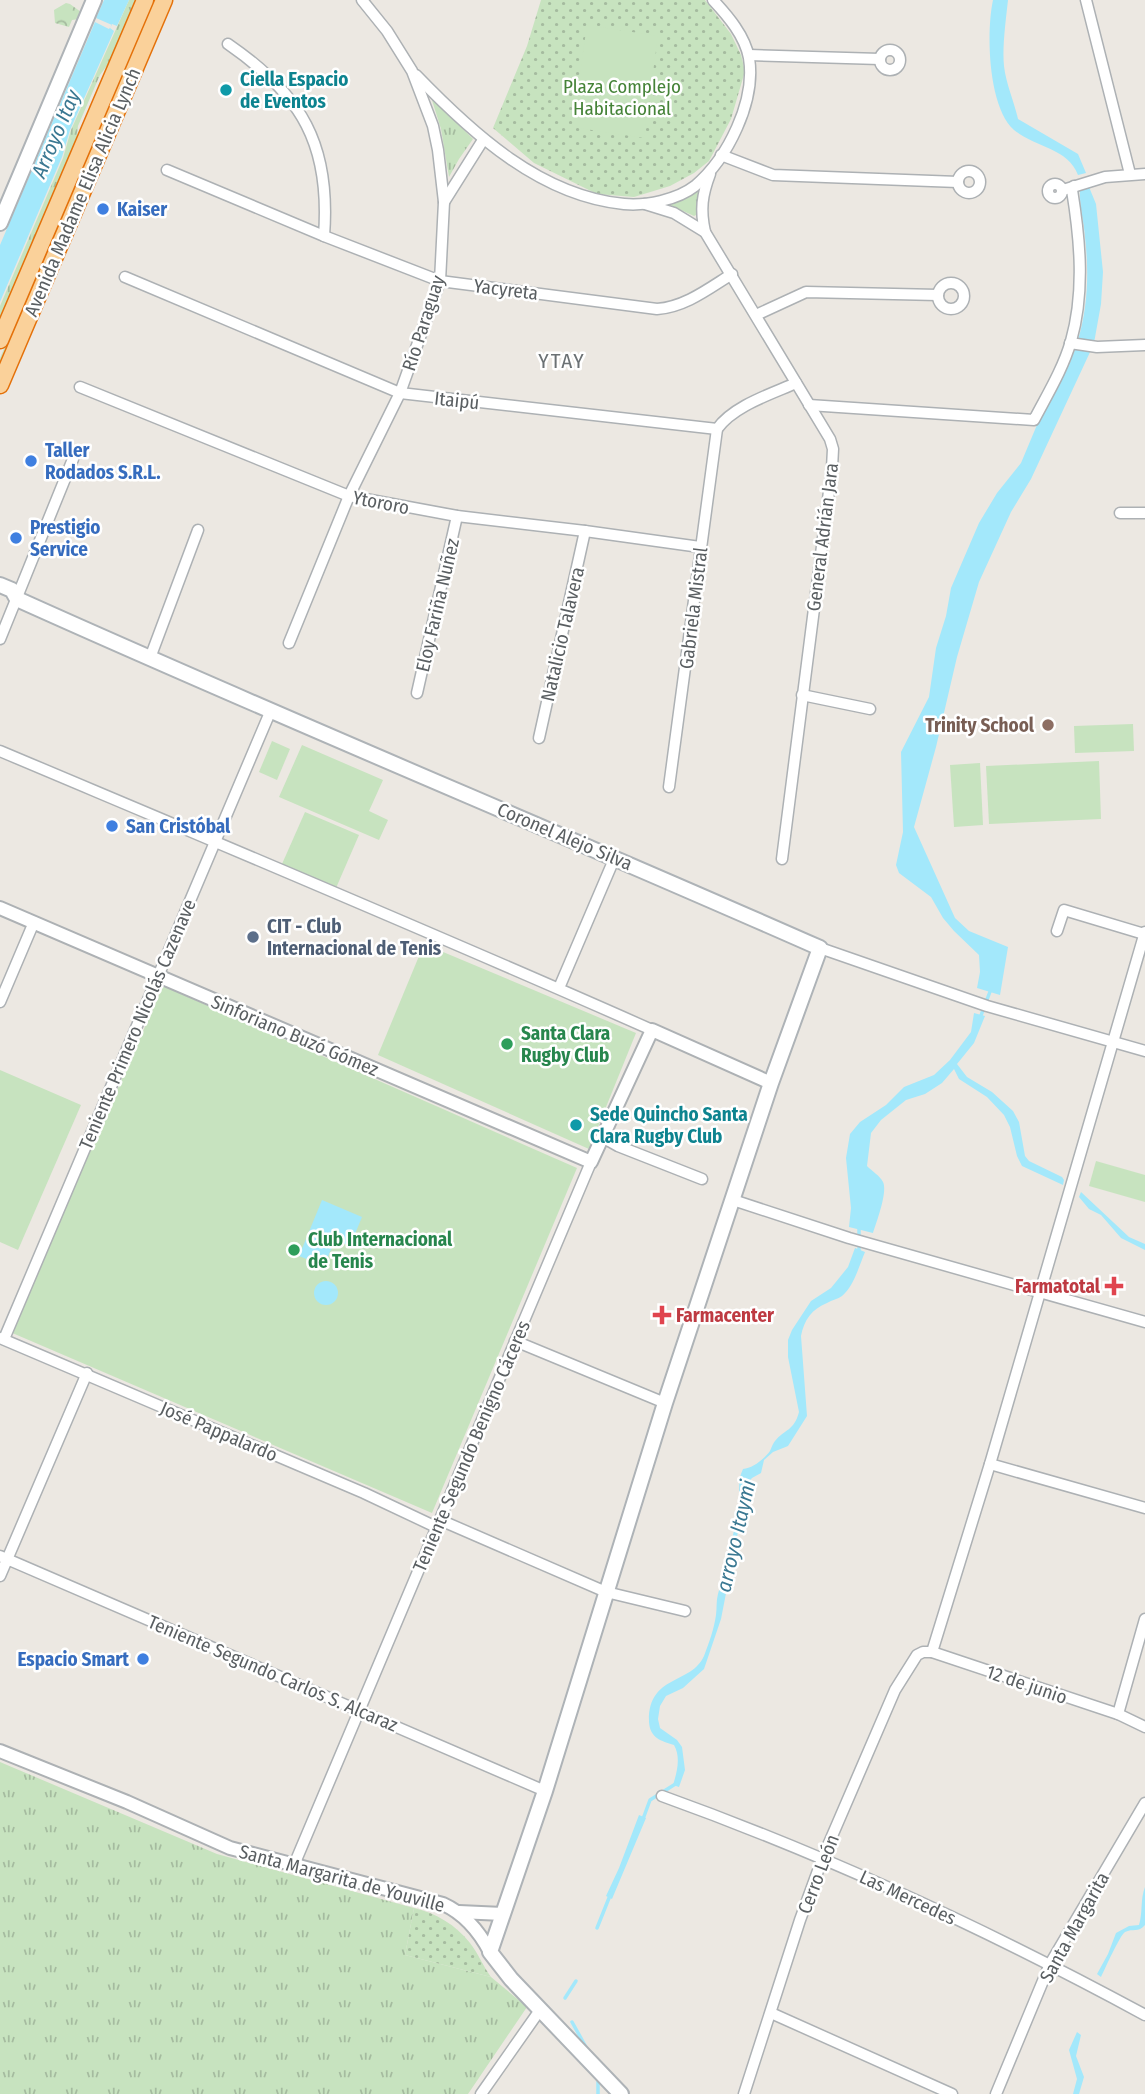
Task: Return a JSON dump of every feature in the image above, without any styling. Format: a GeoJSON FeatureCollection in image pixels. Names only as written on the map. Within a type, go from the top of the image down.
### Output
{"type":"FeatureCollection","features":[{"type":"Feature","properties":{"kind":"highway","name":"Avenida Madame Elisa Alicia Lynch"},"geometry":{"type":"LineString","coordinates":[[0,340],[145,0]]}},
{"type":"Feature","properties":{"kind":"highway","name":"Avenida Madame Elisa Alicia Lynch"},"geometry":{"type":"LineString","coordinates":[[0,385],[164,0]]}},
{"type":"Feature","properties":{"kind":"main road"},"geometry":{"type":"LineString","coordinates":[[0,223],[3,207],[94,0]]}},
{"type":"Feature","properties":{"kind":"main road","name":"Coronel Alejo Silva"},"geometry":{"type":"LineString","coordinates":[[0,585],[12,590],[17,599],[150,659],[615,857],[820,948]]}},
{"type":"Feature","properties":{"kind":"main road"},"geometry":{"type":"LineString","coordinates":[[490,1952],[545,1791],[665,1403],[771,1083],[820,948]]}},
{"type":"Feature","properties":{"kind":"main road","name":"Santa Margarita de Youville"},"geometry":{"type":"LineString","coordinates":[[490,1952],[510,1979],[621,2094]]}},
{"type":"Feature","properties":{"kind":"street","name":"Río Paraguay"},"geometry":{"type":"LineString","coordinates":[[289,643],[349,496],[400,393],[440,281],[444,202],[433,126],[412,71],[387,31],[362,0]]}},
{"type":"Feature","properties":{"kind":"street"},"geometry":{"type":"LineString","coordinates":[[412,71],[483,140],[554,184],[578,194],[626,205],[645,204],[670,198],[693,187],[721,155],[745,107],[751,82],[749,55],[739,33],[713,0]]}},
{"type":"Feature","properties":{"kind":"street"},"geometry":{"type":"LineString","coordinates":[[1086,0],[1130,174]]}},
{"type":"Feature","properties":{"kind":"street"},"geometry":{"type":"LineString","coordinates":[[228,44],[258,64],[289,97],[314,140],[326,188],[324,236]]}},
{"type":"Feature","properties":{"kind":"street"},"geometry":{"type":"LineString","coordinates":[[749,55],[880,59]]}},
{"type":"Feature","properties":{"kind":"street"},"geometry":{"type":"LineString","coordinates":[[444,202],[483,140]]}},
{"type":"Feature","properties":{"kind":"street"},"geometry":{"type":"LineString","coordinates":[[721,155],[774,175],[958,182]]}},
{"type":"Feature","properties":{"kind":"street"},"geometry":{"type":"LineString","coordinates":[[705,232],[701,212],[703,193],[713,167]]}},
{"type":"Feature","properties":{"kind":"street","name":"Yacyreta"},"geometry":{"type":"LineString","coordinates":[[167,170],[440,281],[657,309],[672,308],[732,274]]}},
{"type":"Feature","properties":{"kind":"street"},"geometry":{"type":"LineString","coordinates":[[1063,190],[1092,181],[1145,174]]}},
{"type":"Feature","properties":{"kind":"street"},"geometry":{"type":"LineString","coordinates":[[809,405],[1015,418],[1030,422],[1034,420],[1071,343],[1076,316],[1080,254],[1072,191],[1074,186]]}},
{"type":"Feature","properties":{"kind":"street","name":"General Adrián Jara"},"geometry":{"type":"LineString","coordinates":[[645,204],[674,213],[705,232],[830,439],[833,449],[782,859]]}},
{"type":"Feature","properties":{"kind":"street","name":"Itaipú"},"geometry":{"type":"LineString","coordinates":[[125,277],[400,393],[717,429]]}},
{"type":"Feature","properties":{"kind":"street"},"geometry":{"type":"LineString","coordinates":[[756,315],[806,292],[938,295]]}},
{"type":"Feature","properties":{"kind":"street"},"geometry":{"type":"LineString","coordinates":[[1071,343],[1097,347],[1145,345]]}},
{"type":"Feature","properties":{"kind":"street"},"geometry":{"type":"LineString","coordinates":[[717,429],[737,411],[796,383]]}},
{"type":"Feature","properties":{"kind":"street","name":"Ytororo"},"geometry":{"type":"LineString","coordinates":[[80,387],[349,496],[457,516],[700,547]]}},
{"type":"Feature","properties":{"kind":"street","name":"Gabriela Mistral"},"geometry":{"type":"LineString","coordinates":[[669,787],[717,429]]}},
{"type":"Feature","properties":{"kind":"street"},"geometry":{"type":"LineString","coordinates":[[0,639],[73,459]]}},
{"type":"Feature","properties":{"kind":"street"},"geometry":{"type":"LineString","coordinates":[[1120,513],[1145,513]]}},
{"type":"Feature","properties":{"kind":"street","name":"Eloy Fariña Nuñez"},"geometry":{"type":"LineString","coordinates":[[417,693],[457,516]]}},
{"type":"Feature","properties":{"kind":"street"},"geometry":{"type":"LineString","coordinates":[[150,659],[198,530]]}},
{"type":"Feature","properties":{"kind":"street","name":"Natalicio Talavera"},"geometry":{"type":"LineString","coordinates":[[539,738],[585,531]]}},
{"type":"Feature","properties":{"kind":"street"},"geometry":{"type":"LineString","coordinates":[[802,695],[870,709]]}},
{"type":"Feature","properties":{"kind":"street","name":"Teniente Primero Nicolás Cazenave"},"geometry":{"type":"LineString","coordinates":[[2,1339],[271,710]]}},
{"type":"Feature","properties":{"kind":"street"},"geometry":{"type":"LineString","coordinates":[[0,751],[559,988],[771,1083]]}},
{"type":"Feature","properties":{"kind":"street"},"geometry":{"type":"LineString","coordinates":[[559,988],[615,857]]}},
{"type":"Feature","properties":{"kind":"street","name":"Sinforiano Buzó Gómez"},"geometry":{"type":"LineString","coordinates":[[0,908],[591,1162]]}},
{"type":"Feature","properties":{"kind":"street"},"geometry":{"type":"LineString","coordinates":[[932,1652],[990,1464],[1145,933],[1064,910],[1057,931]]}},
{"type":"Feature","properties":{"kind":"street"},"geometry":{"type":"LineString","coordinates":[[0,1002],[34,922]]}},
{"type":"Feature","properties":{"kind":"street","name":"Coronel Alejo Silva"},"geometry":{"type":"LineString","coordinates":[[820,948],[974,1002],[1145,1051]]}},
{"type":"Feature","properties":{"kind":"street","name":"Teniente Segundo Benigno Cáceres"},"geometry":{"type":"LineString","coordinates":[[294,1865],[591,1162],[652,1030]]}},
{"type":"Feature","properties":{"kind":"street"},"geometry":{"type":"LineString","coordinates":[[602,1137],[618,1146],[702,1179]]}},
{"type":"Feature","properties":{"kind":"street"},"geometry":{"type":"LineString","coordinates":[[733,1200],[849,1238],[1145,1322]]}},
{"type":"Feature","properties":{"kind":"street","name":"José Pappalardo"},"geometry":{"type":"LineString","coordinates":[[2,1339],[438,1524],[606,1592],[685,1611]]}},
{"type":"Feature","properties":{"kind":"street"},"geometry":{"type":"LineString","coordinates":[[515,1340],[665,1403]]}},
{"type":"Feature","properties":{"kind":"street"},"geometry":{"type":"LineString","coordinates":[[0,1576],[3,1558],[87,1373]]}},
{"type":"Feature","properties":{"kind":"street"},"geometry":{"type":"LineString","coordinates":[[990,1464],[1145,1508]]}},
{"type":"Feature","properties":{"kind":"street","name":"Teniente Segundo Carlos S. Alcaraz"},"geometry":{"type":"LineString","coordinates":[[3,1558],[545,1791]]}},
{"type":"Feature","properties":{"kind":"street"},"geometry":{"type":"LineString","coordinates":[[1118,1714],[1145,1619]]}},
{"type":"Feature","properties":{"kind":"street","name":"Cerro León"},"geometry":{"type":"LineString","coordinates":[[744,2094],[823,1857],[895,1690],[917,1655],[932,1652]]}},
{"type":"Feature","properties":{"kind":"street","name":"12 de junio"},"geometry":{"type":"LineString","coordinates":[[932,1652],[1118,1714],[1145,1727]]}},
{"type":"Feature","properties":{"kind":"street","name":"Santa Margarita de Youville"},"geometry":{"type":"LineString","coordinates":[[0,1751],[127,1802],[230,1848],[443,1904],[458,1912],[476,1928],[490,1952]]}},
{"type":"Feature","properties":{"kind":"street","name":"Las Mercedes"},"geometry":{"type":"LineString","coordinates":[[662,1796],[823,1857],[1050,1964],[1145,2015]]}},
{"type":"Feature","properties":{"kind":"street","name":"Santa Margarita"},"geometry":{"type":"LineString","coordinates":[[996,2094],[1050,1964],[1145,1802]]}},
{"type":"Feature","properties":{"kind":"street"},"geometry":{"type":"LineString","coordinates":[[458,1912],[503,1914]]}},
{"type":"Feature","properties":{"kind":"street"},"geometry":{"type":"LineString","coordinates":[[481,2094],[540,2010]]}},
{"type":"Feature","properties":{"kind":"street"},"geometry":{"type":"LineString","coordinates":[[771,2013],[952,2094]]}},
{"type":"Feature","properties":{"kind":"green space"},"geometry":{"type":"Polygon","coordinates":[[[129,0],[138,0],[115,55],[100,75],[78,126],[76,144],[0,324],[0,306],[63,158],[71,130],[129,0]]]}},
{"type":"Feature","properties":{"kind":"green space"},"geometry":{"type":"Polygon","coordinates":[[[152,0],[157,0],[0,369],[0,358],[152,0]]]}},
{"type":"Feature","properties":{"kind":"green space","name":"Plaza Complejo Habitacional"},"geometry":{"type":"Polygon","coordinates":[[[541,0],[705,0],[731,34],[745,71],[731,119],[709,161],[670,186],[634,197],[597,194],[534,163],[493,128],[527,46],[541,0]]]}},
{"type":"Feature","properties":{"kind":"green space"},"geometry":{"type":"Polygon","coordinates":[[[66,3],[81,12],[79,19],[72,20],[69,27],[55,23],[54,10],[66,3]]]}},
{"type":"Feature","properties":{"kind":"green space"},"geometry":{"type":"Polygon","coordinates":[[[587,25],[658,36],[644,138],[572,127],[587,25]]]}},
{"type":"Feature","properties":{"kind":"green space"},"geometry":{"type":"Polygon","coordinates":[[[431,97],[473,139],[449,177],[441,129],[431,97]]]}},
{"type":"Feature","properties":{"kind":"green space"},"geometry":{"type":"Polygon","coordinates":[[[696,191],[696,215],[670,205],[696,191]]]}},
{"type":"Feature","properties":{"kind":"green space"},"geometry":{"type":"Polygon","coordinates":[[[1133,724],[1134,751],[1075,753],[1074,726],[1133,724]]]}},
{"type":"Feature","properties":{"kind":"green space"},"geometry":{"type":"Polygon","coordinates":[[[272,741],[290,749],[277,780],[259,772],[272,741]]]}},
{"type":"Feature","properties":{"kind":"green space"},"geometry":{"type":"Polygon","coordinates":[[[302,745],[383,780],[369,811],[388,820],[379,840],[279,797],[302,745]]]}},
{"type":"Feature","properties":{"kind":"green space"},"geometry":{"type":"Polygon","coordinates":[[[1099,761],[1101,819],[989,824],[986,766],[1099,761]]]}},
{"type":"Feature","properties":{"kind":"green space"},"geometry":{"type":"Polygon","coordinates":[[[980,763],[983,825],[954,827],[950,765],[980,763]]]}},
{"type":"Feature","properties":{"kind":"green space"},"geometry":{"type":"Polygon","coordinates":[[[305,812],[359,835],[336,888],[282,864],[305,812]]]}},
{"type":"Feature","properties":{"kind":"green space","name":"Santa Clara Rugby Club"},"geometry":{"type":"Polygon","coordinates":[[[424,944],[636,1033],[589,1149],[378,1055],[424,944]]]}},
{"type":"Feature","properties":{"kind":"green space","name":"Club Internacional de Tenis"},"geometry":{"type":"Polygon","coordinates":[[[163,986],[577,1168],[432,1513],[10,1332],[163,986]]]}},
{"type":"Feature","properties":{"kind":"green space"},"geometry":{"type":"Polygon","coordinates":[[[0,1070],[81,1105],[18,1250],[0,1242],[0,1070]]]}},
{"type":"Feature","properties":{"kind":"green space"},"geometry":{"type":"Polygon","coordinates":[[[1096,1161],[1145,1175],[1145,1202],[1089,1186],[1096,1161]]]}},
{"type":"Feature","properties":{"kind":"green space"},"geometry":{"type":"Polygon","coordinates":[[[0,1762],[217,1854],[414,1908],[405,1955],[491,1977],[527,2007],[468,2094],[0,2094],[0,1762]]]}},
{"type":"Feature","properties":{"kind":"green space"},"geometry":{"type":"Polygon","coordinates":[[[414,1908],[452,1925],[473,1947],[491,1977],[405,1955],[414,1908]]]}},
{"type":"Feature","properties":{"kind":"water"},"geometry":{"type":"Polygon","coordinates":[[[104,0],[129,0],[117,26],[96,18],[104,0]]]}},
{"type":"Feature","properties":{"kind":"water"},"geometry":{"type":"Polygon","coordinates":[[[993,0],[1008,0],[1004,66],[1018,119],[1078,154],[1086,173],[1078,175],[1067,159],[1022,136],[1005,119],[994,87],[991,68],[993,0]]]}},
{"type":"Feature","properties":{"kind":"water","name":"Arroyo Itay"},"geometry":{"type":"Polygon","coordinates":[[[95,22],[109,29],[110,27],[114,31],[70,130],[62,157],[0,302],[0,245],[95,22]]]}},
{"type":"Feature","properties":{"kind":"water"},"geometry":{"type":"Polygon","coordinates":[[[1089,187],[1096,204],[1103,272],[1094,343],[1078,340],[1086,302],[1087,276],[1080,189],[1089,187]]]}},
{"type":"Feature","properties":{"kind":"water"},"geometry":{"type":"Polygon","coordinates":[[[1076,347],[1091,350],[979,582],[914,827],[955,918],[969,931],[1008,947],[1000,995],[977,988],[979,955],[943,918],[931,897],[899,873],[896,865],[903,832],[901,752],[929,697],[936,648],[951,588],[979,523],[997,493],[1021,463],[1047,401],[1069,365],[1076,347]]]}},
{"type":"Feature","properties":{"kind":"water"},"geometry":{"type":"Polygon","coordinates":[[[974,1013],[985,1016],[974,1043],[957,1064],[967,1077],[992,1092],[1013,1111],[1019,1122],[1025,1156],[1029,1161],[1062,1177],[1063,1185],[1022,1166],[1004,1115],[987,1097],[959,1079],[954,1069],[942,1083],[925,1094],[906,1100],[881,1120],[871,1133],[867,1166],[883,1182],[883,1200],[873,1233],[849,1227],[851,1208],[846,1158],[850,1134],[860,1122],[886,1105],[904,1087],[934,1075],[950,1060],[971,1032],[974,1013]]]}},
{"type":"Feature","properties":{"kind":"water"},"geometry":{"type":"Polygon","coordinates":[[[1081,1192],[1129,1237],[1145,1244],[1145,1250],[1121,1238],[1101,1215],[1089,1209],[1079,1197],[1081,1192]]]}},
{"type":"Feature","properties":{"kind":"water"},"geometry":{"type":"Polygon","coordinates":[[[322,1200],[362,1217],[350,1246],[335,1240],[324,1266],[299,1256],[322,1200]]]}},
{"type":"Feature","properties":{"kind":"water"},"geometry":{"type":"Polygon","coordinates":[[[855,1248],[865,1252],[850,1287],[842,1296],[813,1312],[802,1330],[807,1416],[788,1446],[773,1452],[764,1460],[761,1473],[745,1486],[721,1619],[704,1669],[683,1688],[666,1696],[660,1706],[660,1728],[682,1747],[685,1770],[679,1787],[673,1785],[678,1765],[676,1750],[674,1745],[661,1740],[652,1732],[649,1722],[651,1707],[655,1696],[663,1688],[690,1672],[704,1656],[714,1625],[717,1597],[735,1527],[741,1474],[743,1469],[754,1465],[768,1454],[775,1441],[795,1423],[799,1412],[788,1357],[788,1340],[811,1301],[831,1288],[848,1267],[855,1248]]]}},
{"type":"Feature","properties":{"kind":"water"},"geometry":{"type":"Polygon","coordinates":[[[326,1281],[337,1288],[338,1293],[331,1304],[326,1305],[315,1298],[314,1293],[321,1282],[326,1281]]]}},
{"type":"Feature","properties":{"kind":"water"},"geometry":{"type":"Polygon","coordinates":[[[639,1815],[646,1818],[612,1899],[606,1896],[639,1815]]]}},
{"type":"Feature","properties":{"kind":"water"},"geometry":{"type":"Polygon","coordinates":[[[1145,1887],[1145,1925],[1123,1934],[1101,1977],[1097,1974],[1116,1933],[1129,1926],[1139,1925],[1145,1887]]]}},
{"type":"Feature","properties":{"kind":"water"},"geometry":{"type":"Polygon","coordinates":[[[1077,2032],[1081,2035],[1076,2056],[1084,2077],[1079,2094],[1073,2094],[1077,2079],[1069,2050],[1077,2032]]]}},
{"type":"Feature","properties":{"kind":"waterway","name":"arroyo Itaymi"},"geometry":{"type":"LineString","coordinates":[[980,1018],[991,989]]}},
{"type":"Feature","properties":{"kind":"waterway","name":"arroyo Itaymi"},"geometry":{"type":"LineString","coordinates":[[859,1227],[859,1254]]}},
{"type":"Feature","properties":{"kind":"waterway","name":"arroyo Itaymi"},"geometry":{"type":"LineString","coordinates":[[643,1819],[650,1800],[677,1783]]}},
{"type":"Feature","properties":{"kind":"waterway","name":"arroyo Itaymi"},"geometry":{"type":"LineString","coordinates":[[597,1928],[611,1893]]}},
{"type":"Feature","properties":{"kind":"waterway","name":"arroyo Itaymi"},"geometry":{"type":"LineString","coordinates":[[565,1998],[576,1981]]}},
{"type":"Feature","properties":{"kind":"waterway","name":"arroyo Itaymi"},"geometry":{"type":"LineString","coordinates":[[572,2022],[587,2049]]}},
{"type":"Feature","properties":{"kind":"waterway","name":"arroyo Itaymi"},"geometry":{"type":"LineString","coordinates":[[598,2078],[598,2094]]}},
{"type":"Feature","properties":{"kind":"place","name":"Ciella Espacio de Eventos"},"geometry":{"type":"Point","coordinates":[226,90]}},
{"type":"Feature","properties":{"kind":"place","name":"Kaiser"},"geometry":{"type":"Point","coordinates":[103,209]}},
{"type":"Feature","properties":{"kind":"place","name":"Taller Rodados S.R.L."},"geometry":{"type":"Point","coordinates":[31,461]}},
{"type":"Feature","properties":{"kind":"place","name":"Prestigio Service"},"geometry":{"type":"Point","coordinates":[16,538]}},
{"type":"Feature","properties":{"kind":"place","name":"Trinity School"},"geometry":{"type":"Point","coordinates":[1048,725]}},
{"type":"Feature","properties":{"kind":"place","name":"San Cristóbal"},"geometry":{"type":"Point","coordinates":[112,826]}},
{"type":"Feature","properties":{"kind":"place","name":"CIT - Club Internacional de Tenis"},"geometry":{"type":"Point","coordinates":[253,937]}},
{"type":"Feature","properties":{"kind":"place","name":"Santa Clara Rugby Club"},"geometry":{"type":"Point","coordinates":[507,1044]}},
{"type":"Feature","properties":{"kind":"place","name":"Sede Quincho Santa Clara Rugby Club"},"geometry":{"type":"Point","coordinates":[576,1125]}},
{"type":"Feature","properties":{"kind":"place","name":"Club Internacional de Tenis"},"geometry":{"type":"Point","coordinates":[294,1250]}},
{"type":"Feature","properties":{"kind":"place","name":"Farmatotal"},"geometry":{"type":"Point","coordinates":[1114,1286]}},
{"type":"Feature","properties":{"kind":"place","name":"Farmacenter"},"geometry":{"type":"Point","coordinates":[662,1315]}},
{"type":"Feature","properties":{"kind":"place","name":"Espacio Smart"},"geometry":{"type":"Point","coordinates":[143,1659]}},
{"type":"Feature","properties":{"kind":"district","name":"YTAY"},"geometry":{"type":"Point","coordinates":[562,361]}}]}
